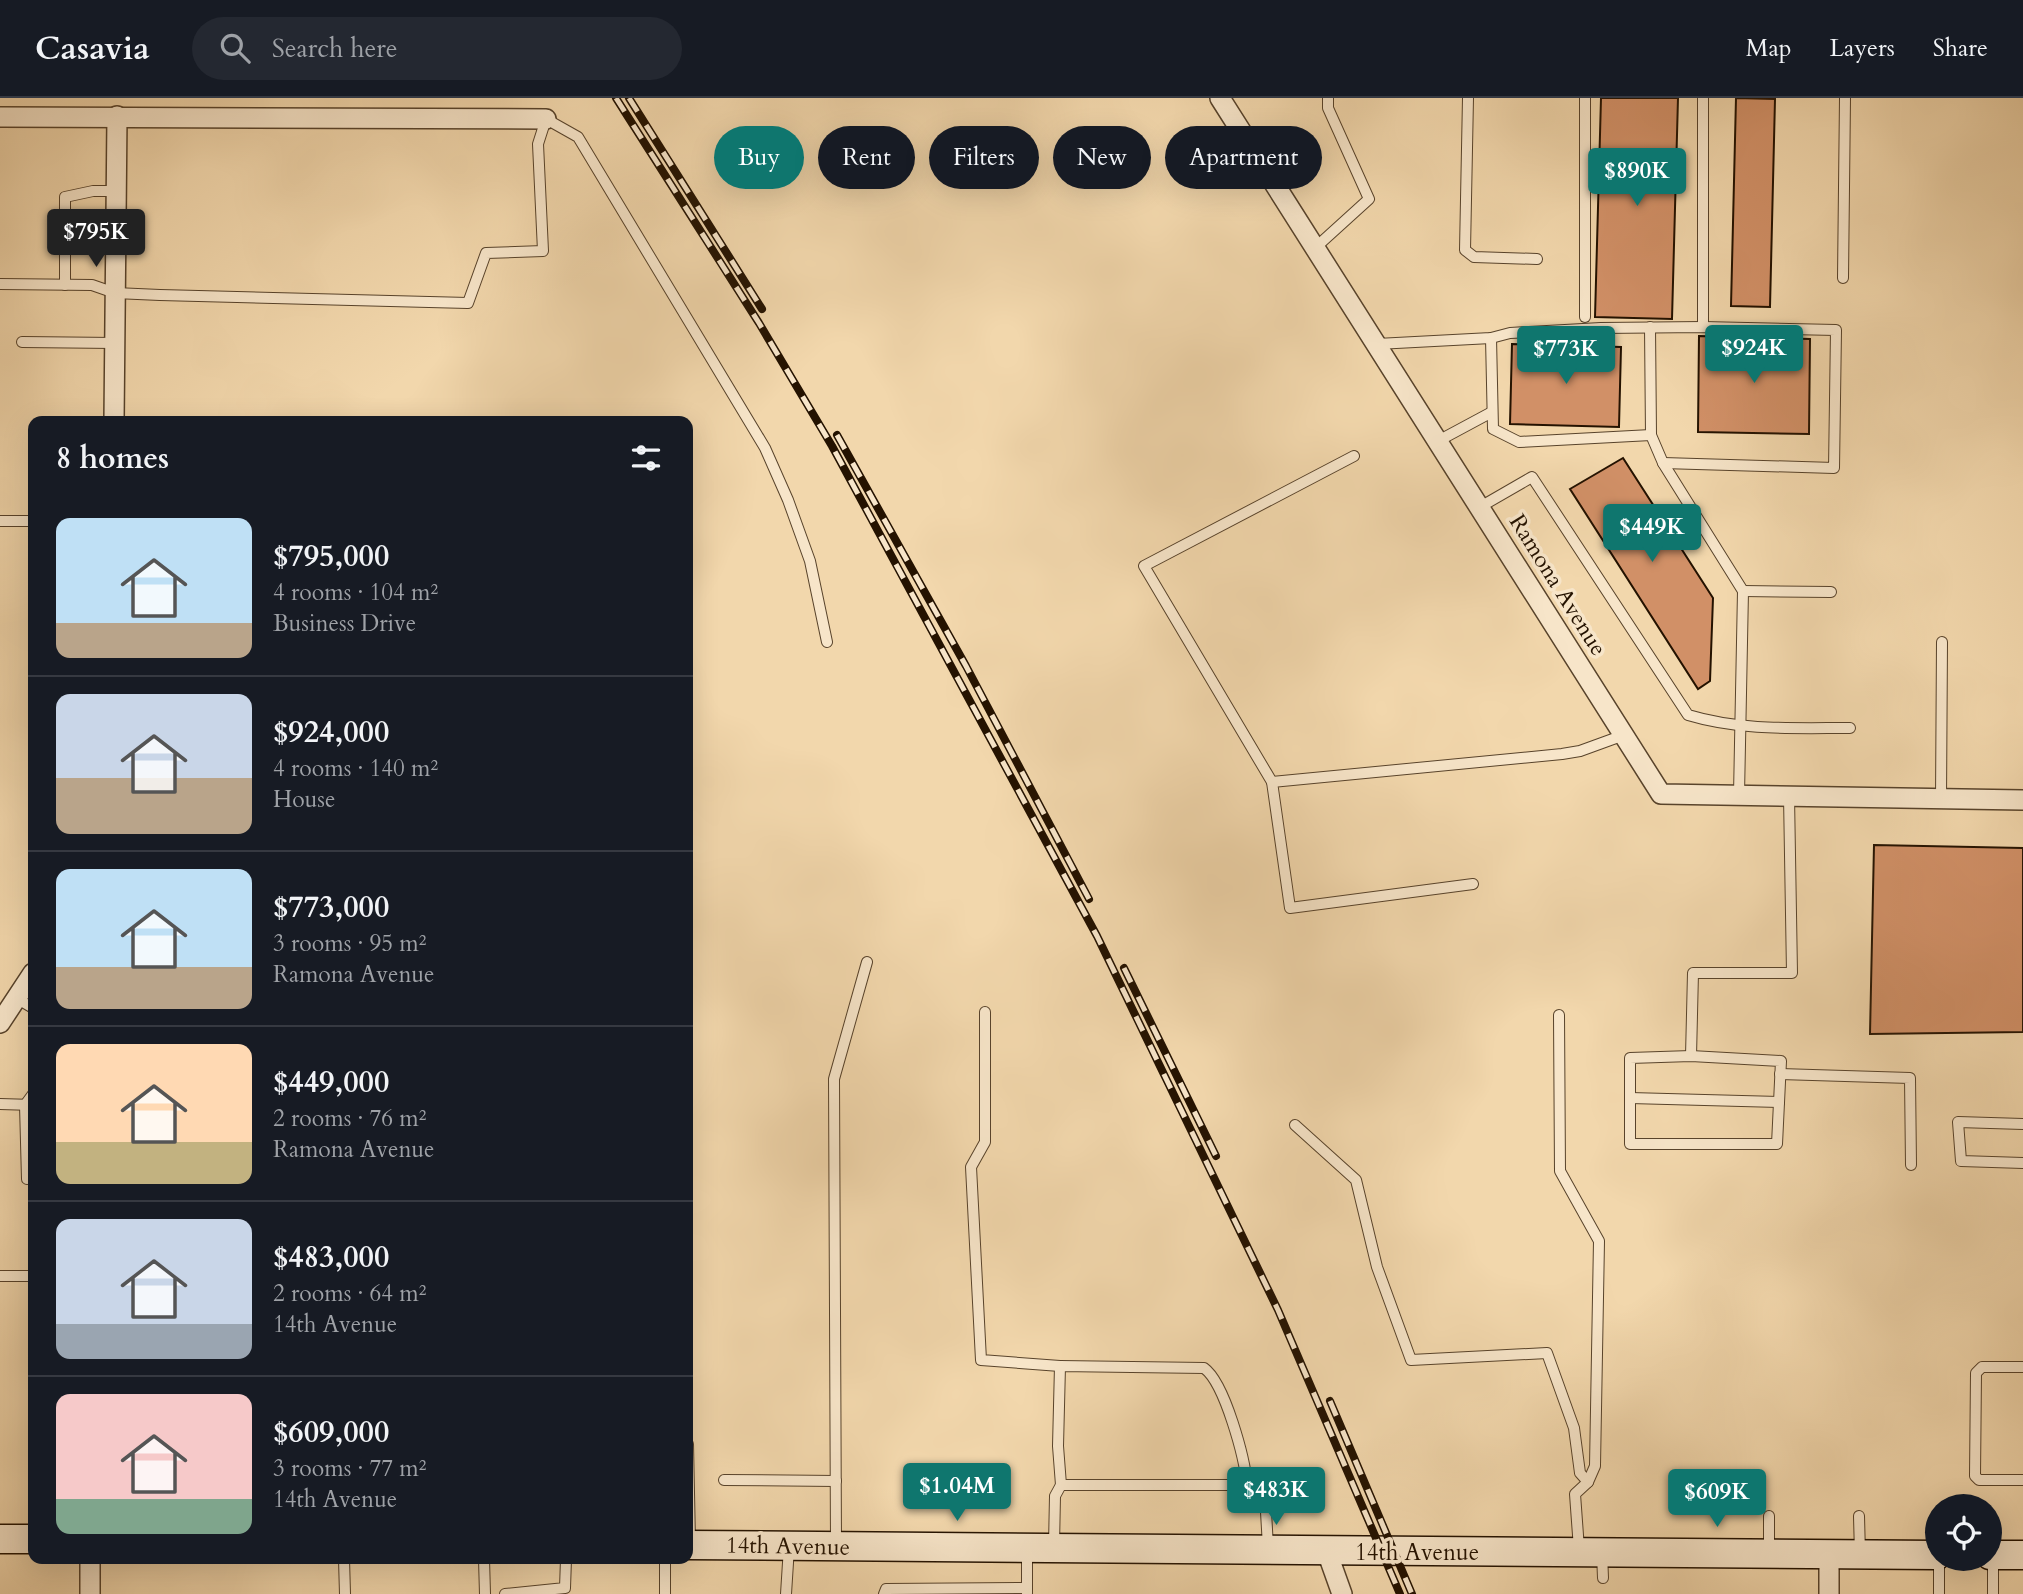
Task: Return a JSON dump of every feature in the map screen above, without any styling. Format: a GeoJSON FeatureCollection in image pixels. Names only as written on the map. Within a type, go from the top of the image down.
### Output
{"type":"FeatureCollection","features":[{"type":"Feature","properties":{"kind":"main road"},"geometry":{"type":"LineString","coordinates":[[0,1539],[28,1539]]}},
{"type":"Feature","properties":{"kind":"main road","name":"14th Avenue"},"geometry":{"type":"LineString","coordinates":[[693,1545],[1327,1552],[1595,1561],[1769,1554],[1925,1557]]}},
{"type":"Feature","properties":{"kind":"main road"},"geometry":{"type":"LineString","coordinates":[[2002,1555],[2023,1555]]}},
{"type":"Feature","properties":{"kind":"street","name":"Ramona Avenue"},"geometry":{"type":"LineString","coordinates":[[1220,98],[1661,794],[2023,800]]}},
{"type":"Feature","properties":{"kind":"street"},"geometry":{"type":"LineString","coordinates":[[114,416],[117,116]]}},
{"type":"Feature","properties":{"kind":"street"},"geometry":{"type":"LineString","coordinates":[[0,117],[546,119]]}},
{"type":"Feature","properties":{"kind":"street"},"geometry":{"type":"LineString","coordinates":[[0,1023],[25,1003]]}},
{"type":"Feature","properties":{"kind":"street"},"geometry":{"type":"LineString","coordinates":[[1327,1552],[1342,1594]]}},
{"type":"Feature","properties":{"kind":"street"},"geometry":{"type":"LineString","coordinates":[[1829,1554],[1829,1594]]}},
{"type":"Feature","properties":{"kind":"street"},"geometry":{"type":"LineString","coordinates":[[90,1564],[90,1594]]}},
{"type":"Feature","properties":{"kind":"lane"},"geometry":{"type":"LineString","coordinates":[[1315,248],[1369,199],[1328,108],[1328,98]]}},
{"type":"Feature","properties":{"kind":"lane"},"geometry":{"type":"LineString","coordinates":[[1468,98],[1465,250],[1474,257],[1536,259]]}},
{"type":"Feature","properties":{"kind":"lane"},"geometry":{"type":"LineString","coordinates":[[1585,98],[1585,317]]}},
{"type":"Feature","properties":{"kind":"lane"},"geometry":{"type":"LineString","coordinates":[[1703,98],[1703,327]]}},
{"type":"Feature","properties":{"kind":"lane"},"geometry":{"type":"LineString","coordinates":[[1843,278],[1845,98]]}},
{"type":"Feature","properties":{"kind":"lane"},"geometry":{"type":"LineString","coordinates":[[0,285],[92,285],[116,293],[468,303],[486,253],[543,251],[538,144],[546,119],[578,137],[765,447],[810,561],[827,642]]}},
{"type":"Feature","properties":{"kind":"lane"},"geometry":{"type":"LineString","coordinates":[[65,285],[65,197],[93,191],[116,191]]}},
{"type":"Feature","properties":{"kind":"lane"},"geometry":{"type":"LineString","coordinates":[[1650,327],[1651,435],[1664,463],[1743,591],[1739,795]]}},
{"type":"Feature","properties":{"kind":"lane"},"geometry":{"type":"LineString","coordinates":[[1376,344],[1491,338],[1510,333],[1650,327],[1836,330],[1834,468],[1664,463]]}},
{"type":"Feature","properties":{"kind":"lane"},"geometry":{"type":"LineString","coordinates":[[1491,338],[1493,429],[1519,442],[1651,435]]}},
{"type":"Feature","properties":{"kind":"lane"},"geometry":{"type":"LineString","coordinates":[[22,342],[115,343]]}},
{"type":"Feature","properties":{"kind":"lane"},"geometry":{"type":"LineString","coordinates":[[1438,441],[1492,412]]}},
{"type":"Feature","properties":{"kind":"lane"},"geometry":{"type":"LineString","coordinates":[[1354,456],[1143,566],[1272,782],[1290,908],[1473,884]]}},
{"type":"Feature","properties":{"kind":"lane"},"geometry":{"type":"LineString","coordinates":[[1480,507],[1532,477],[1688,715],[1740,727],[1850,728]]}},
{"type":"Feature","properties":{"kind":"lane"},"geometry":{"type":"LineString","coordinates":[[0,521],[28,521]]}},
{"type":"Feature","properties":{"kind":"lane"},"geometry":{"type":"LineString","coordinates":[[1743,591],[1831,592]]}},
{"type":"Feature","properties":{"kind":"lane"},"geometry":{"type":"LineString","coordinates":[[1941,799],[1942,642]]}},
{"type":"Feature","properties":{"kind":"lane"},"geometry":{"type":"LineString","coordinates":[[1272,782],[1562,754],[1580,751],[1624,734]]}},
{"type":"Feature","properties":{"kind":"lane"},"geometry":{"type":"LineString","coordinates":[[1692,1056],[1693,972],[1792,972],[1789,796]]}},
{"type":"Feature","properties":{"kind":"lane"},"geometry":{"type":"LineString","coordinates":[[836,1547],[834,1079],[867,962]]}},
{"type":"Feature","properties":{"kind":"lane"},"geometry":{"type":"LineString","coordinates":[[985,1012],[985,1142],[971,1167],[981,1360],[1060,1366],[1204,1368],[1219,1385],[1245,1464],[1247,1485]]}},
{"type":"Feature","properties":{"kind":"lane"},"geometry":{"type":"LineString","coordinates":[[1559,1015],[1560,1171],[1599,1241],[1595,1466],[1588,1482],[1575,1493],[1595,1561]]}},
{"type":"Feature","properties":{"kind":"lane"},"geometry":{"type":"LineString","coordinates":[[1692,1056],[1781,1061],[1777,1143],[1630,1143],[1630,1058],[1692,1056]]}},
{"type":"Feature","properties":{"kind":"lane"},"geometry":{"type":"LineString","coordinates":[[1780,1074],[1910,1078],[1911,1166]]}},
{"type":"Feature","properties":{"kind":"lane"},"geometry":{"type":"LineString","coordinates":[[1630,1098],[1779,1102]]}},
{"type":"Feature","properties":{"kind":"lane"},"geometry":{"type":"LineString","coordinates":[[0,1104],[28,1105]]}},
{"type":"Feature","properties":{"kind":"lane"},"geometry":{"type":"LineString","coordinates":[[2023,1124],[1958,1122],[1961,1161],[2023,1163]]}},
{"type":"Feature","properties":{"kind":"lane"},"geometry":{"type":"LineString","coordinates":[[1295,1125],[1356,1180],[1377,1267],[1411,1360],[1547,1353],[1574,1428],[1580,1473],[1588,1482]]}},
{"type":"Feature","properties":{"kind":"lane"},"geometry":{"type":"LineString","coordinates":[[27,1179],[28,1142]]}},
{"type":"Feature","properties":{"kind":"lane"},"geometry":{"type":"LineString","coordinates":[[0,1276],[28,1276]]}},
{"type":"Feature","properties":{"kind":"lane"},"geometry":{"type":"LineString","coordinates":[[884,1594],[886,1589],[1027,1591],[1055,1496],[1061,1485],[1058,1446],[1060,1366]]}},
{"type":"Feature","properties":{"kind":"lane"},"geometry":{"type":"LineString","coordinates":[[2023,1367],[1982,1367],[1976,1373],[1975,1476],[1979,1480],[2023,1480]]}},
{"type":"Feature","properties":{"kind":"lane"},"geometry":{"type":"LineString","coordinates":[[724,1480],[836,1481]]}},
{"type":"Feature","properties":{"kind":"lane"},"geometry":{"type":"LineString","coordinates":[[1061,1485],[1247,1485],[1265,1494],[1269,1551]]}},
{"type":"Feature","properties":{"kind":"lane"},"geometry":{"type":"LineString","coordinates":[[1769,1516],[1769,1554]]}},
{"type":"Feature","properties":{"kind":"lane"},"geometry":{"type":"LineString","coordinates":[[1859,1516],[1877,1557]]}},
{"type":"Feature","properties":{"kind":"lane"},"geometry":{"type":"LineString","coordinates":[[786,1594],[789,1546]]}},
{"type":"Feature","properties":{"kind":"lane"},"geometry":{"type":"LineString","coordinates":[[344,1564],[345,1594]]}},
{"type":"Feature","properties":{"kind":"lane"},"geometry":{"type":"LineString","coordinates":[[484,1564],[485,1594]]}},
{"type":"Feature","properties":{"kind":"lane"},"geometry":{"type":"LineString","coordinates":[[505,1594],[565,1588],[566,1564]]}},
{"type":"Feature","properties":{"kind":"lane"},"geometry":{"type":"LineString","coordinates":[[665,1564],[665,1594]]}},
{"type":"Feature","properties":{"kind":"lane"},"geometry":{"type":"LineString","coordinates":[[1938,1571],[1939,1594]]}},
{"type":"Feature","properties":{"kind":"lane"},"geometry":{"type":"LineString","coordinates":[[1992,1571],[1993,1594]]}},
{"type":"Feature","properties":{"kind":"building"},"geometry":{"type":"Polygon","coordinates":[[[1601,98],[1678,98],[1672,319],[1595,317],[1601,98]]]}},
{"type":"Feature","properties":{"kind":"building"},"geometry":{"type":"Polygon","coordinates":[[[1736,98],[1775,99],[1770,307],[1731,306],[1736,98]]]}},
{"type":"Feature","properties":{"kind":"building"},"geometry":{"type":"Polygon","coordinates":[[[1699,336],[1810,339],[1809,434],[1698,432],[1699,336]]]}},
{"type":"Feature","properties":{"kind":"building"},"geometry":{"type":"Polygon","coordinates":[[[1512,344],[1621,347],[1619,427],[1510,424],[1512,344]]]}},
{"type":"Feature","properties":{"kind":"building"},"geometry":{"type":"Polygon","coordinates":[[[1623,458],[1713,598],[1710,681],[1698,689],[1570,489],[1623,458]]]}},
{"type":"Feature","properties":{"kind":"building"},"geometry":{"type":"Polygon","coordinates":[[[1874,845],[2023,848],[2023,1032],[1870,1034],[1874,845]]]}},
{"type":"Feature","properties":{"kind":"railway"},"geometry":{"type":"LineString","coordinates":[[616,98],[759,323],[832,446],[1097,936],[1278,1310],[1400,1594]]}},
{"type":"Feature","properties":{"kind":"railway"},"geometry":{"type":"LineString","coordinates":[[629,98],[762,309]]}},
{"type":"Feature","properties":{"kind":"railway"},"geometry":{"type":"LineString","coordinates":[[837,435],[966,666],[1089,899]]}},
{"type":"Feature","properties":{"kind":"railway"},"geometry":{"type":"LineString","coordinates":[[1124,968],[1216,1156]]}},
{"type":"Feature","properties":{"kind":"railway"},"geometry":{"type":"LineString","coordinates":[[1330,1401],[1412,1594]]}}]}
